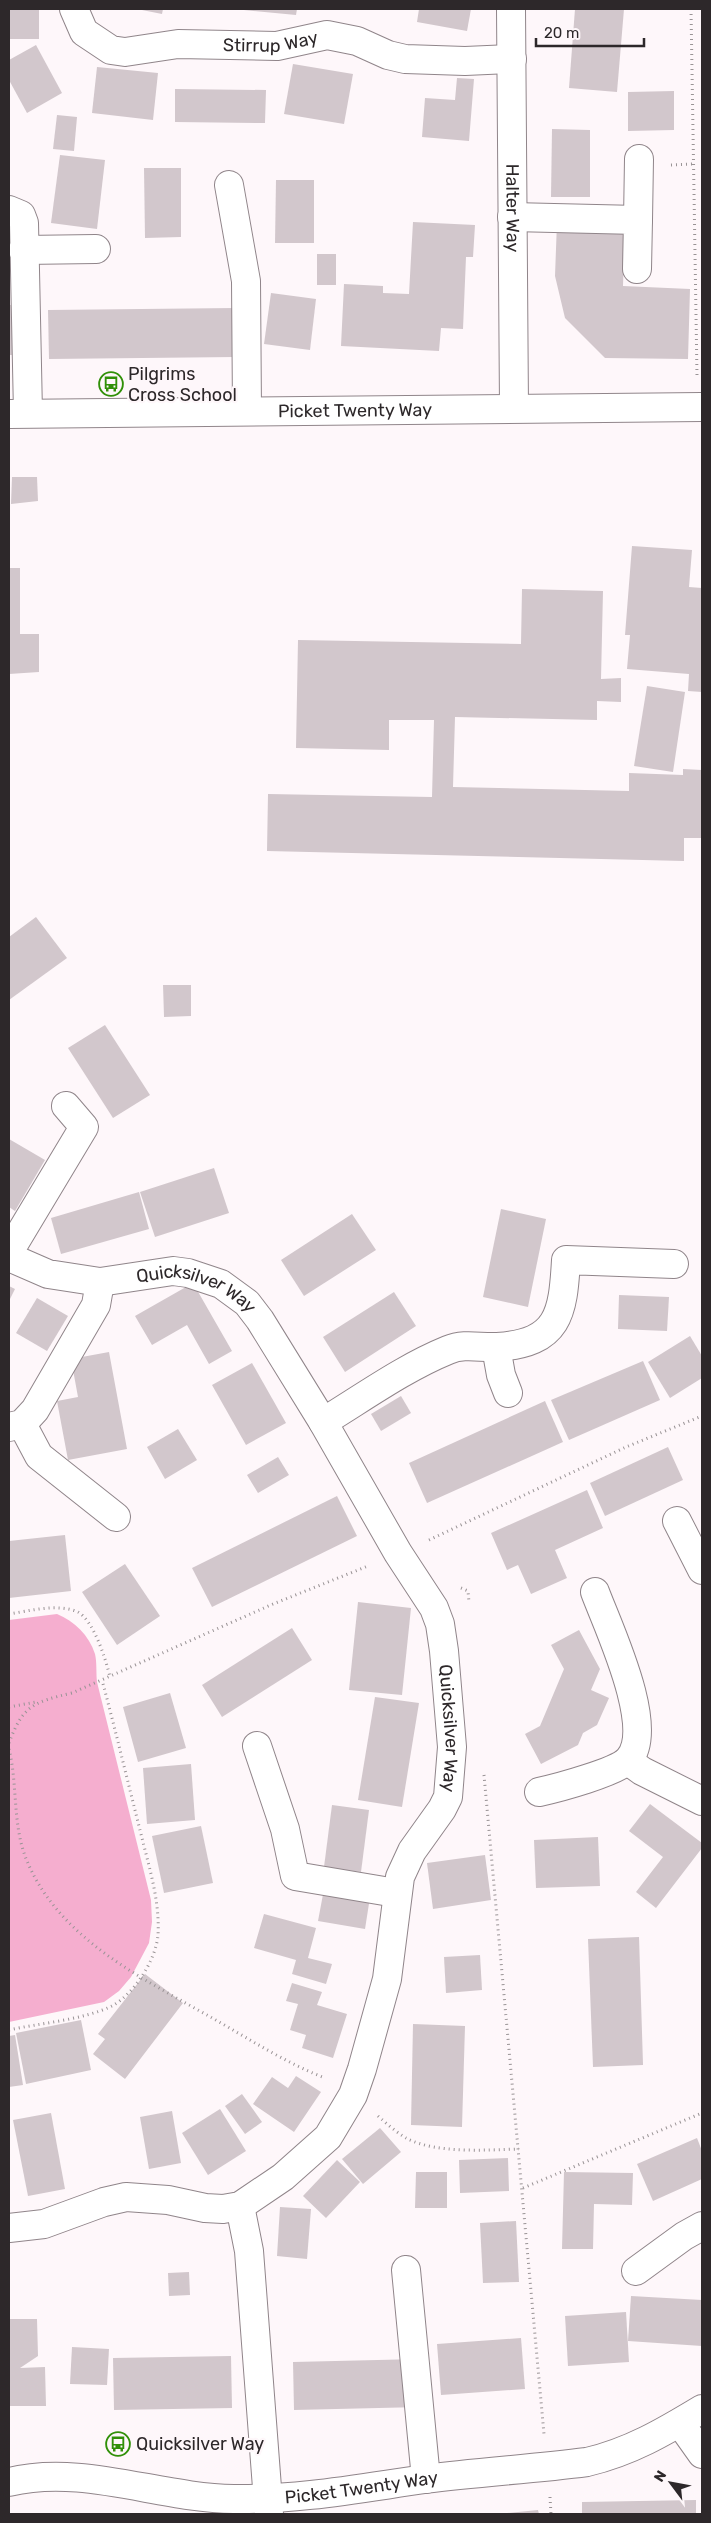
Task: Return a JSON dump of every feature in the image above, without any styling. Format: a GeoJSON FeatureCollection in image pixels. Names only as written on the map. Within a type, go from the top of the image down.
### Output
{"type":"FeatureCollection","features":[{"type":"Feature","properties":{"kind":"street","name":"Stirrup Way"},"geometry":{"type":"LineString","coordinates":[[74,9],[84,32],[111,50],[134,51],[178,44],[277,46],[327,35],[357,41],[388,55],[405,59],[465,61],[512,59]]}},
{"type":"Feature","properties":{"kind":"street","name":"Halter Way"},"geometry":{"type":"LineString","coordinates":[[511,9],[514,407]]}},
{"type":"Feature","properties":{"kind":"street"},"geometry":{"type":"LineString","coordinates":[[637,269],[639,159]]}},
{"type":"Feature","properties":{"kind":"street"},"geometry":{"type":"LineString","coordinates":[[229,185],[246,281],[247,411]]}},
{"type":"Feature","properties":{"kind":"street"},"geometry":{"type":"LineString","coordinates":[[9,210],[21,215],[24,223],[19,413]]}},
{"type":"Feature","properties":{"kind":"street"},"geometry":{"type":"LineString","coordinates":[[512,217],[638,220]]}},
{"type":"Feature","properties":{"kind":"street"},"geometry":{"type":"LineString","coordinates":[[23,250],[96,249]]}},
{"type":"Feature","properties":{"kind":"street","name":"Picket Twenty Way"},"geometry":{"type":"LineString","coordinates":[[19,413],[514,407],[700,407]]}},
{"type":"Feature","properties":{"kind":"street"},"geometry":{"type":"LineString","coordinates":[[9,1252],[84,1127],[66,1106]]}},
{"type":"Feature","properties":{"kind":"street","name":"Quicksilver Way"},"geometry":{"type":"LineString","coordinates":[[9,1257],[48,1274],[100,1282],[173,1271],[205,1277],[236,1293],[260,1320],[323,1422],[398,1553],[434,1608],[440,1624],[452,1747],[448,1797],[442,1809],[412,1851],[400,1877],[396,1893],[392,1946],[387,1979],[353,2095],[336,2125],[315,2150],[283,2177],[240,2206],[223,2209],[205,2208],[168,2200],[126,2197],[44,2224],[9,2228]]}},
{"type":"Feature","properties":{"kind":"street"},"geometry":{"type":"LineString","coordinates":[[323,1422],[420,1363],[444,1352],[461,1346],[496,1347],[525,1342],[545,1332],[558,1318],[564,1298],[566,1260],[674,1264]]}},
{"type":"Feature","properties":{"kind":"street"},"geometry":{"type":"LineString","coordinates":[[100,1282],[96,1305],[48,1389],[15,1426],[39,1456],[116,1517]]}},
{"type":"Feature","properties":{"kind":"street"},"geometry":{"type":"LineString","coordinates":[[496,1347],[501,1375],[508,1393]]}},
{"type":"Feature","properties":{"kind":"street"},"geometry":{"type":"LineString","coordinates":[[677,1521],[702,1570]]}},
{"type":"Feature","properties":{"kind":"street"},"geometry":{"type":"LineString","coordinates":[[539,1792],[580,1781],[628,1761],[634,1752],[636,1739],[634,1697],[595,1592]]}},
{"type":"Feature","properties":{"kind":"street"},"geometry":{"type":"LineString","coordinates":[[257,1746],[285,1829],[295,1876],[396,1893]]}},
{"type":"Feature","properties":{"kind":"street"},"geometry":{"type":"LineString","coordinates":[[628,1761],[642,1771],[702,1801]]}},
{"type":"Feature","properties":{"kind":"street"},"geometry":{"type":"LineString","coordinates":[[240,2206],[250,2259],[269,2506]]}},
{"type":"Feature","properties":{"kind":"street"},"geometry":{"type":"LineString","coordinates":[[636,2271],[684,2236],[702,2226]]}},
{"type":"Feature","properties":{"kind":"street"},"geometry":{"type":"LineString","coordinates":[[406,2270],[426,2479]]}},
{"type":"Feature","properties":{"kind":"street","name":"Picket Twenty Way"},"geometry":{"type":"LineString","coordinates":[[9,2482],[46,2476],[74,2478],[269,2506],[426,2479],[547,2467],[612,2456],[638,2446],[702,2409]]}},
{"type":"Feature","properties":{"kind":"street"},"geometry":{"type":"LineString","coordinates":[[680,2423],[702,2454]]}},
{"type":"Feature","properties":{"kind":"path"},"geometry":{"type":"LineString","coordinates":[[691,9],[700,407]]}},
{"type":"Feature","properties":{"kind":"path"},"geometry":{"type":"LineString","coordinates":[[9,1707],[72,1694],[273,1604],[398,1553],[626,1447],[702,1416]]}},
{"type":"Feature","properties":{"kind":"path"},"geometry":{"type":"LineString","coordinates":[[460,1587],[468,1591],[469,1610]]}},
{"type":"Feature","properties":{"kind":"path"},"geometry":{"type":"LineString","coordinates":[[9,1614],[50,1608],[78,1612],[85,1619],[100,1645],[110,1677]]}},
{"type":"Feature","properties":{"kind":"path"},"geometry":{"type":"LineString","coordinates":[[9,2030],[95,2012],[113,2005],[141,1976],[150,1960],[158,1937],[159,1913],[102,1680]]}},
{"type":"Feature","properties":{"kind":"path"},"geometry":{"type":"LineString","coordinates":[[9,1743],[14,1728],[28,1709],[39,1701]]}},
{"type":"Feature","properties":{"kind":"path"},"geometry":{"type":"LineString","coordinates":[[9,1749],[20,1840],[36,1880],[51,1904],[87,1941],[141,1976],[297,2068],[333,2081],[408,2139],[430,2146],[455,2149],[519,2149]]}},
{"type":"Feature","properties":{"kind":"path"},"geometry":{"type":"LineString","coordinates":[[484,1768],[552,2514]]}},
{"type":"Feature","properties":{"kind":"path"},"geometry":{"type":"LineString","coordinates":[[522,2188],[702,2113]]}},
{"type":"Feature","properties":{"kind":"shaded area"},"geometry":{"type":"Polygon","coordinates":[[[57,1614],[69,1621],[85,1635],[95,1654],[97,1682],[151,1900],[152,1922],[149,1943],[131,1977],[119,1991],[104,2002],[9,2022],[9,1620],[57,1614]]]}},
{"type":"Feature","properties":{"kind":"building"},"geometry":{"type":"Polygon","coordinates":[[[9,9],[39,9],[39,39],[9,39],[9,9]]]}},
{"type":"Feature","properties":{"kind":"building"},"geometry":{"type":"Polygon","coordinates":[[[137,9],[163,9],[162,14],[137,9]]]}},
{"type":"Feature","properties":{"kind":"building"},"geometry":{"type":"Polygon","coordinates":[[[234,9],[297,9],[296,15],[234,9]]]}},
{"type":"Feature","properties":{"kind":"building"},"geometry":{"type":"Polygon","coordinates":[[[419,9],[471,9],[467,31],[417,22],[419,9]]]}},
{"type":"Feature","properties":{"kind":"building"},"geometry":{"type":"Polygon","coordinates":[[[575,9],[624,9],[617,92],[569,88],[575,9]]]}},
{"type":"Feature","properties":{"kind":"building"},"geometry":{"type":"Polygon","coordinates":[[[36,45],[62,93],[27,113],[9,80],[9,60],[36,45]]]}},
{"type":"Feature","properties":{"kind":"building"},"geometry":{"type":"Polygon","coordinates":[[[293,64],[353,74],[344,124],[284,114],[293,64]]]}},
{"type":"Feature","properties":{"kind":"building"},"geometry":{"type":"Polygon","coordinates":[[[97,67],[158,73],[153,120],[92,113],[97,67]]]}},
{"type":"Feature","properties":{"kind":"building"},"geometry":{"type":"Polygon","coordinates":[[[457,78],[474,79],[469,141],[422,137],[425,98],[455,100],[457,78]]]}},
{"type":"Feature","properties":{"kind":"building"},"geometry":{"type":"Polygon","coordinates":[[[175,89],[266,90],[265,123],[175,122],[175,89]]]}},
{"type":"Feature","properties":{"kind":"building"},"geometry":{"type":"Polygon","coordinates":[[[674,91],[674,130],[628,131],[628,92],[674,91]]]}},
{"type":"Feature","properties":{"kind":"building"},"geometry":{"type":"Polygon","coordinates":[[[57,115],[77,117],[74,151],[53,149],[57,115]]]}},
{"type":"Feature","properties":{"kind":"building"},"geometry":{"type":"Polygon","coordinates":[[[552,129],[590,130],[590,197],[551,197],[552,129]]]}},
{"type":"Feature","properties":{"kind":"building"},"geometry":{"type":"Polygon","coordinates":[[[60,155],[105,160],[97,229],[51,223],[60,155]]]}},
{"type":"Feature","properties":{"kind":"building"},"geometry":{"type":"Polygon","coordinates":[[[144,168],[181,168],[181,237],[145,238],[144,168]]]}},
{"type":"Feature","properties":{"kind":"building"},"geometry":{"type":"Polygon","coordinates":[[[276,180],[314,180],[314,243],[275,243],[276,180]]]}},
{"type":"Feature","properties":{"kind":"building"},"geometry":{"type":"Polygon","coordinates":[[[413,222],[475,225],[473,257],[466,257],[463,329],[441,328],[439,351],[341,346],[344,284],[383,286],[383,293],[409,294],[413,222]]]}},
{"type":"Feature","properties":{"kind":"building"},"geometry":{"type":"Polygon","coordinates":[[[557,222],[625,224],[623,286],[690,289],[688,359],[605,358],[565,318],[555,276],[557,222]]]}},
{"type":"Feature","properties":{"kind":"building"},"geometry":{"type":"Polygon","coordinates":[[[317,254],[336,254],[336,285],[317,285],[317,254]]]}},
{"type":"Feature","properties":{"kind":"building"},"geometry":{"type":"Polygon","coordinates":[[[271,293],[316,299],[310,350],[264,344],[271,293]]]}},
{"type":"Feature","properties":{"kind":"building"},"geometry":{"type":"Polygon","coordinates":[[[9,305],[16,305],[16,355],[9,355],[9,305]]]}},
{"type":"Feature","properties":{"kind":"building"},"geometry":{"type":"Polygon","coordinates":[[[235,308],[235,357],[49,359],[48,310],[235,308]]]}},
{"type":"Feature","properties":{"kind":"building"},"geometry":{"type":"Polygon","coordinates":[[[12,477],[37,477],[38,501],[11,504],[12,477]]]}},
{"type":"Feature","properties":{"kind":"building"},"geometry":{"type":"Polygon","coordinates":[[[632,546],[692,550],[689,587],[702,588],[702,692],[688,691],[689,674],[627,669],[630,635],[625,635],[632,546]]]}},
{"type":"Feature","properties":{"kind":"building"},"geometry":{"type":"Polygon","coordinates":[[[9,568],[20,568],[20,634],[39,634],[39,672],[9,674],[9,568]]]}},
{"type":"Feature","properties":{"kind":"building"},"geometry":{"type":"Polygon","coordinates":[[[522,589],[603,591],[601,679],[621,678],[621,702],[597,701],[597,720],[455,717],[453,787],[629,791],[629,773],[683,775],[683,769],[702,770],[702,838],[684,838],[684,861],[267,851],[268,794],[432,797],[434,720],[389,720],[389,750],[296,748],[298,640],[521,644],[522,589]]]}},
{"type":"Feature","properties":{"kind":"building"},"geometry":{"type":"Polygon","coordinates":[[[647,686],[685,692],[673,772],[634,766],[647,686]]]}},
{"type":"Feature","properties":{"kind":"building"},"geometry":{"type":"Polygon","coordinates":[[[36,917],[67,958],[9,1000],[9,937],[36,917]]]}},
{"type":"Feature","properties":{"kind":"building"},"geometry":{"type":"Polygon","coordinates":[[[163,985],[191,985],[191,1016],[164,1017],[163,985]]]}},
{"type":"Feature","properties":{"kind":"building"},"geometry":{"type":"Polygon","coordinates":[[[105,1025],[150,1095],[113,1118],[68,1048],[105,1025]]]}},
{"type":"Feature","properties":{"kind":"building"},"geometry":{"type":"Polygon","coordinates":[[[9,1139],[45,1160],[15,1211],[9,1207],[9,1139]]]}},
{"type":"Feature","properties":{"kind":"building"},"geometry":{"type":"Polygon","coordinates":[[[214,1168],[229,1213],[155,1237],[140,1192],[214,1168]]]}},
{"type":"Feature","properties":{"kind":"building"},"geometry":{"type":"Polygon","coordinates":[[[139,1192],[149,1229],[61,1254],[51,1218],[139,1192]]]}},
{"type":"Feature","properties":{"kind":"building"},"geometry":{"type":"Polygon","coordinates":[[[501,1209],[546,1219],[528,1307],[483,1297],[501,1209]]]}},
{"type":"Feature","properties":{"kind":"building"},"geometry":{"type":"Polygon","coordinates":[[[352,1214],[376,1250],[304,1296],[281,1260],[352,1214]]]}},
{"type":"Feature","properties":{"kind":"building"},"geometry":{"type":"Polygon","coordinates":[[[193,1283],[232,1351],[209,1364],[187,1325],[152,1345],[135,1316],[193,1283]]]}},
{"type":"Feature","properties":{"kind":"building"},"geometry":{"type":"Polygon","coordinates":[[[9,1286],[15,1289],[9,1301],[9,1286]]]}},
{"type":"Feature","properties":{"kind":"building"},"geometry":{"type":"Polygon","coordinates":[[[394,1292],[416,1326],[345,1372],[323,1337],[394,1292]]]}},
{"type":"Feature","properties":{"kind":"building"},"geometry":{"type":"Polygon","coordinates":[[[619,1295],[669,1297],[667,1331],[618,1329],[619,1295]]]}},
{"type":"Feature","properties":{"kind":"building"},"geometry":{"type":"Polygon","coordinates":[[[37,1298],[68,1316],[47,1351],[16,1333],[37,1298]]]}},
{"type":"Feature","properties":{"kind":"building"},"geometry":{"type":"Polygon","coordinates":[[[690,1336],[702,1356],[702,1378],[670,1398],[648,1362],[690,1336]]]}},
{"type":"Feature","properties":{"kind":"building"},"geometry":{"type":"Polygon","coordinates":[[[109,1352],[127,1449],[68,1460],[57,1401],[78,1397],[71,1359],[109,1352]]]}},
{"type":"Feature","properties":{"kind":"building"},"geometry":{"type":"Polygon","coordinates":[[[643,1361],[660,1400],[569,1440],[551,1400],[643,1361]]]}},
{"type":"Feature","properties":{"kind":"building"},"geometry":{"type":"Polygon","coordinates":[[[252,1363],[286,1423],[246,1445],[212,1385],[252,1363]]]}},
{"type":"Feature","properties":{"kind":"building"},"geometry":{"type":"Polygon","coordinates":[[[401,1396],[411,1413],[381,1431],[371,1414],[401,1396]]]}},
{"type":"Feature","properties":{"kind":"building"},"geometry":{"type":"Polygon","coordinates":[[[545,1401],[563,1442],[427,1503],[409,1463],[545,1401]]]}},
{"type":"Feature","properties":{"kind":"building"},"geometry":{"type":"Polygon","coordinates":[[[178,1429],[197,1460],[165,1479],[147,1447],[178,1429]]]}},
{"type":"Feature","properties":{"kind":"building"},"geometry":{"type":"Polygon","coordinates":[[[668,1447],[683,1480],[605,1516],[590,1483],[668,1447]]]}},
{"type":"Feature","properties":{"kind":"building"},"geometry":{"type":"Polygon","coordinates":[[[278,1457],[289,1475],[258,1493],[247,1475],[278,1457]]]}},
{"type":"Feature","properties":{"kind":"building"},"geometry":{"type":"Polygon","coordinates":[[[587,1490],[603,1528],[555,1550],[567,1578],[531,1594],[518,1565],[507,1570],[491,1533],[587,1490]]]}},
{"type":"Feature","properties":{"kind":"building"},"geometry":{"type":"Polygon","coordinates":[[[337,1496],[357,1536],[212,1607],[192,1568],[337,1496]]]}},
{"type":"Feature","properties":{"kind":"building"},"geometry":{"type":"Polygon","coordinates":[[[65,1535],[71,1591],[9,1598],[9,1541],[65,1535]]]}},
{"type":"Feature","properties":{"kind":"building"},"geometry":{"type":"Polygon","coordinates":[[[125,1564],[160,1616],[117,1645],[82,1592],[125,1564]]]}},
{"type":"Feature","properties":{"kind":"building"},"geometry":{"type":"Polygon","coordinates":[[[358,1602],[411,1608],[402,1695],[349,1690],[358,1602]]]}},
{"type":"Feature","properties":{"kind":"building"},"geometry":{"type":"Polygon","coordinates":[[[292,1628],[312,1660],[222,1717],[202,1685],[292,1628]]]}},
{"type":"Feature","properties":{"kind":"building"},"geometry":{"type":"Polygon","coordinates":[[[579,1630],[600,1669],[591,1690],[609,1698],[597,1725],[583,1733],[578,1745],[541,1764],[525,1734],[540,1726],[564,1669],[551,1645],[579,1630]]]}},
{"type":"Feature","properties":{"kind":"building"},"geometry":{"type":"Polygon","coordinates":[[[170,1693],[186,1748],[138,1762],[123,1707],[170,1693]]]}},
{"type":"Feature","properties":{"kind":"building"},"geometry":{"type":"Polygon","coordinates":[[[375,1697],[419,1703],[402,1807],[358,1800],[375,1697]]]}},
{"type":"Feature","properties":{"kind":"building"},"geometry":{"type":"Polygon","coordinates":[[[191,1764],[195,1820],[147,1824],[143,1768],[191,1764]]]}},
{"type":"Feature","properties":{"kind":"building"},"geometry":{"type":"Polygon","coordinates":[[[650,1804],[702,1843],[702,1848],[656,1908],[636,1892],[663,1857],[629,1831],[650,1804]]]}},
{"type":"Feature","properties":{"kind":"building"},"geometry":{"type":"Polygon","coordinates":[[[332,1805],[369,1810],[361,1872],[324,1867],[332,1805]]]}},
{"type":"Feature","properties":{"kind":"building"},"geometry":{"type":"Polygon","coordinates":[[[201,1826],[213,1883],[164,1893],[152,1836],[201,1826]]]}},
{"type":"Feature","properties":{"kind":"building"},"geometry":{"type":"Polygon","coordinates":[[[598,1837],[600,1886],[536,1888],[534,1840],[598,1837]]]}},
{"type":"Feature","properties":{"kind":"building"},"geometry":{"type":"Polygon","coordinates":[[[485,1855],[491,1900],[433,1909],[427,1863],[485,1855]]]}},
{"type":"Feature","properties":{"kind":"building"},"geometry":{"type":"Polygon","coordinates":[[[324,1889],[370,1897],[365,1929],[318,1921],[324,1889]]]}},
{"type":"Feature","properties":{"kind":"building"},"geometry":{"type":"Polygon","coordinates":[[[264,1914],[316,1928],[308,1958],[332,1964],[326,1984],[292,1974],[296,1960],[254,1948],[264,1914]]]}},
{"type":"Feature","properties":{"kind":"building"},"geometry":{"type":"Polygon","coordinates":[[[639,1937],[643,2065],[593,2067],[588,1939],[639,1937]]]}},
{"type":"Feature","properties":{"kind":"building"},"geometry":{"type":"Polygon","coordinates":[[[480,1955],[482,1990],[446,1993],[444,1957],[480,1955]]]}},
{"type":"Feature","properties":{"kind":"building"},"geometry":{"type":"Polygon","coordinates":[[[145,1974],[183,2003],[125,2079],[93,2054],[105,2039],[98,2034],[145,1974]]]}},
{"type":"Feature","properties":{"kind":"building"},"geometry":{"type":"Polygon","coordinates":[[[292,1983],[322,1992],[317,2005],[347,2014],[333,2058],[302,2048],[306,2035],[290,2030],[298,2004],[286,2001],[292,1983]]]}},
{"type":"Feature","properties":{"kind":"building"},"geometry":{"type":"Polygon","coordinates":[[[81,2020],[91,2070],[26,2084],[16,2033],[81,2020]]]}},
{"type":"Feature","properties":{"kind":"building"},"geometry":{"type":"Polygon","coordinates":[[[413,2024],[465,2026],[462,2127],[411,2125],[413,2024]]]}},
{"type":"Feature","properties":{"kind":"building"},"geometry":{"type":"Polygon","coordinates":[[[15,2035],[23,2085],[9,2087],[9,2036],[15,2035]]]}},
{"type":"Feature","properties":{"kind":"building"},"geometry":{"type":"Polygon","coordinates":[[[296,2076],[321,2092],[294,2132],[253,2104],[272,2077],[288,2088],[296,2076]]]}},
{"type":"Feature","properties":{"kind":"building"},"geometry":{"type":"Polygon","coordinates":[[[242,2094],[262,2122],[245,2134],[225,2106],[242,2094]]]}},
{"type":"Feature","properties":{"kind":"building"},"geometry":{"type":"Polygon","coordinates":[[[220,2109],[246,2151],[208,2175],[182,2133],[220,2109]]]}},
{"type":"Feature","properties":{"kind":"building"},"geometry":{"type":"Polygon","coordinates":[[[172,2111],[181,2163],[149,2169],[140,2117],[172,2111]]]}},
{"type":"Feature","properties":{"kind":"building"},"geometry":{"type":"Polygon","coordinates":[[[51,2113],[65,2189],[28,2196],[13,2120],[51,2113]]]}},
{"type":"Feature","properties":{"kind":"building"},"geometry":{"type":"Polygon","coordinates":[[[380,2128],[401,2152],[363,2184],[342,2159],[380,2128]]]}},
{"type":"Feature","properties":{"kind":"building"},"geometry":{"type":"Polygon","coordinates":[[[697,2138],[702,2151],[702,2179],[653,2201],[637,2164],[697,2138]]]}},
{"type":"Feature","properties":{"kind":"building"},"geometry":{"type":"Polygon","coordinates":[[[508,2158],[509,2191],[460,2193],[459,2160],[508,2158]]]}},
{"type":"Feature","properties":{"kind":"building"},"geometry":{"type":"Polygon","coordinates":[[[337,2160],[360,2182],[326,2218],[303,2196],[337,2160]]]}},
{"type":"Feature","properties":{"kind":"building"},"geometry":{"type":"Polygon","coordinates":[[[416,2172],[447,2172],[447,2208],[415,2208],[416,2172]]]}},
{"type":"Feature","properties":{"kind":"building"},"geometry":{"type":"Polygon","coordinates":[[[564,2172],[633,2173],[632,2205],[594,2204],[593,2249],[562,2249],[564,2172]]]}},
{"type":"Feature","properties":{"kind":"building"},"geometry":{"type":"Polygon","coordinates":[[[280,2207],[311,2209],[307,2259],[277,2256],[280,2207]]]}},
{"type":"Feature","properties":{"kind":"building"},"geometry":{"type":"Polygon","coordinates":[[[516,2221],[519,2282],[483,2283],[480,2223],[516,2221]]]}},
{"type":"Feature","properties":{"kind":"building"},"geometry":{"type":"Polygon","coordinates":[[[189,2272],[190,2295],[169,2296],[168,2273],[189,2272]]]}},
{"type":"Feature","properties":{"kind":"building"},"geometry":{"type":"Polygon","coordinates":[[[631,2296],[702,2300],[702,2346],[628,2341],[631,2296]]]}},
{"type":"Feature","properties":{"kind":"building"},"geometry":{"type":"Polygon","coordinates":[[[626,2312],[629,2362],[568,2366],[565,2316],[626,2312]]]}},
{"type":"Feature","properties":{"kind":"building"},"geometry":{"type":"Polygon","coordinates":[[[9,2319],[37,2319],[38,2356],[20,2368],[45,2367],[46,2406],[9,2406],[9,2319]]]}},
{"type":"Feature","properties":{"kind":"building"},"geometry":{"type":"Polygon","coordinates":[[[521,2338],[525,2389],[441,2395],[437,2344],[521,2338]]]}},
{"type":"Feature","properties":{"kind":"building"},"geometry":{"type":"Polygon","coordinates":[[[72,2347],[109,2349],[107,2385],[70,2384],[72,2347]]]}},
{"type":"Feature","properties":{"kind":"building"},"geometry":{"type":"Polygon","coordinates":[[[231,2356],[232,2408],[114,2410],[113,2358],[231,2356]]]}},
{"type":"Feature","properties":{"kind":"building"},"geometry":{"type":"Polygon","coordinates":[[[420,2359],[421,2407],[294,2410],[293,2362],[420,2359]]]}},
{"type":"Feature","properties":{"kind":"building"},"geometry":{"type":"Polygon","coordinates":[[[696,2500],[696,2514],[582,2514],[582,2502],[696,2500]]]}},
{"type":"Feature","properties":{"kind":"building"},"geometry":{"type":"Polygon","coordinates":[[[538,2510],[539,2514],[507,2514],[507,2513],[538,2510]]]}},
{"type":"Feature","properties":{"kind":"place","name":"Pilgrims Cross School"},"geometry":{"type":"Point","coordinates":[111,384]}},
{"type":"Feature","properties":{"kind":"place","name":"Quicksilver Way"},"geometry":{"type":"Point","coordinates":[118,2444]}}]}
